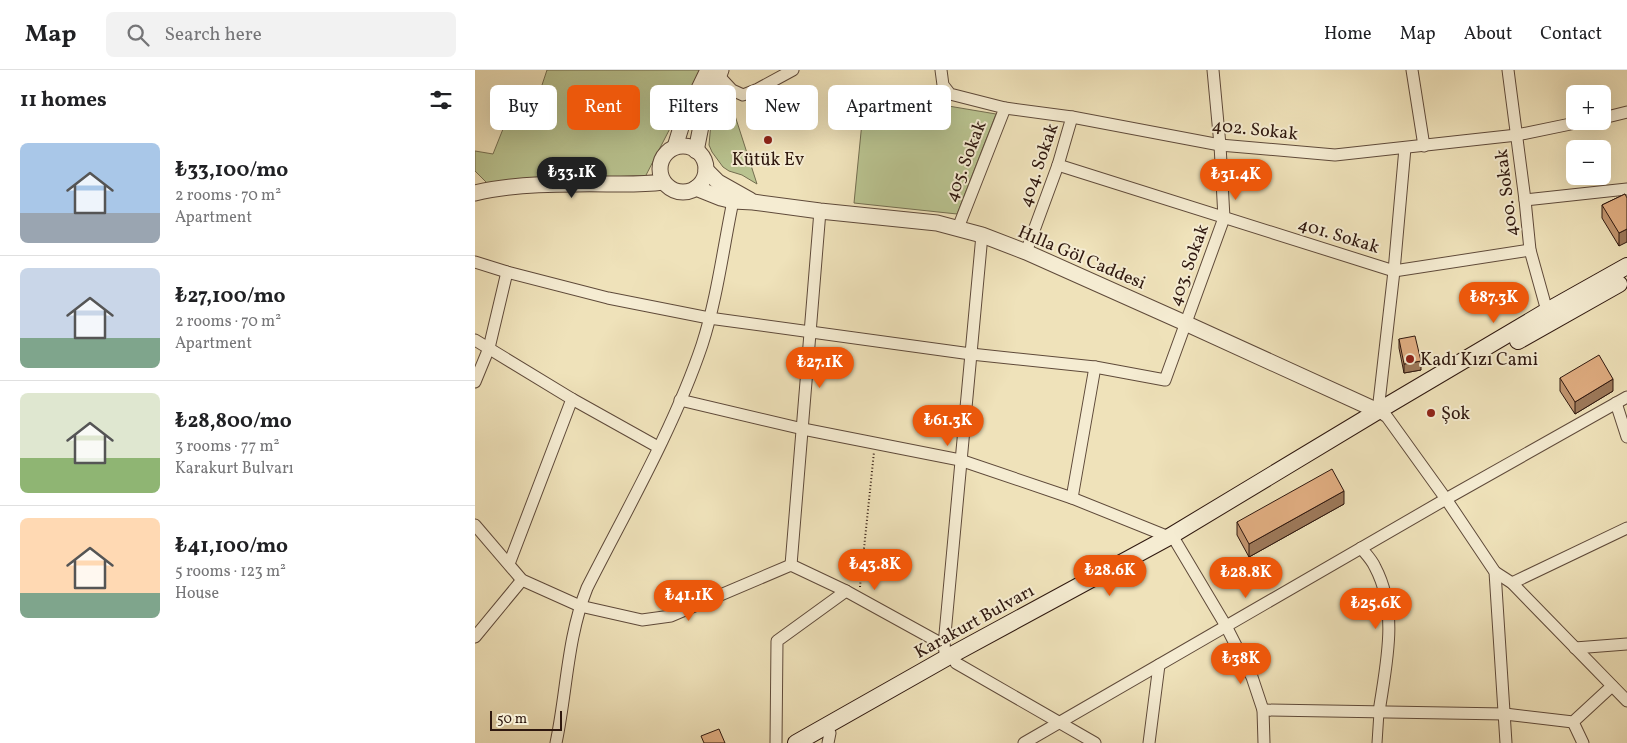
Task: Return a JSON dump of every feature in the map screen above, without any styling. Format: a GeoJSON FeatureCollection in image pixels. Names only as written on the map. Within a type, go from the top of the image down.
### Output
{"type":"FeatureCollection","features":[{"type":"Feature","properties":{"kind":"main road"},"geometry":{"type":"LineString","coordinates":[[1382,414],[1547,311],[1627,266]]}},
{"type":"Feature","properties":{"kind":"main road"},"geometry":{"type":"LineString","coordinates":[[1382,414],[1627,279]]}},
{"type":"Feature","properties":{"kind":"main road","name":"Karakurt Bulvarı"},"geometry":{"type":"LineString","coordinates":[[796,743],[949,655],[1173,540],[1382,414]]}},
{"type":"Feature","properties":{"kind":"main road","name":"Karakurt Bulvarı"},"geometry":{"type":"LineString","coordinates":[[813,743],[829,738],[949,655]]}},
{"type":"Feature","properties":{"kind":"street"},"geometry":{"type":"LineString","coordinates":[[716,72],[732,90],[743,95],[793,70]]}},
{"type":"Feature","properties":{"kind":"street","name":"402. Sokak"},"geometry":{"type":"LineString","coordinates":[[941,70],[943,85],[950,94],[1005,108],[1072,118],[1220,145],[1335,155],[1517,135],[1566,125]]}},
{"type":"Feature","properties":{"kind":"street","name":"403. Sokak"},"geometry":{"type":"LineString","coordinates":[[1095,367],[1165,380],[1224,218],[1213,70]]}},
{"type":"Feature","properties":{"kind":"street"},"geometry":{"type":"LineString","coordinates":[[1412,70],[1424,146]]}},
{"type":"Feature","properties":{"kind":"street","name":"400. Sokak"},"geometry":{"type":"LineString","coordinates":[[1507,70],[1517,135],[1530,250],[1547,311]]}},
{"type":"Feature","properties":{"kind":"street"},"geometry":{"type":"LineString","coordinates":[[706,170],[701,183],[690,191],[675,191],[663,182],[660,176],[661,162],[664,156],[675,147],[682,124],[716,72]]}},
{"type":"Feature","properties":{"kind":"street"},"geometry":{"type":"LineString","coordinates":[[696,151],[703,116],[716,72]]}},
{"type":"Feature","properties":{"kind":"street","name":"405. Sokak"},"geometry":{"type":"LineString","coordinates":[[957,228],[1005,108]]}},
{"type":"Feature","properties":{"kind":"street"},"geometry":{"type":"LineString","coordinates":[[1611,116],[1627,112]]}},
{"type":"Feature","properties":{"kind":"street","name":"404. Sokak"},"geometry":{"type":"LineString","coordinates":[[1026,252],[1058,165],[1072,118]]}},
{"type":"Feature","properties":{"kind":"street"},"geometry":{"type":"LineString","coordinates":[[675,147],[686,146],[696,151],[702,156],[706,170],[719,182],[753,202]]}},
{"type":"Feature","properties":{"kind":"street"},"geometry":{"type":"LineString","coordinates":[[1405,148],[1382,414],[1446,498],[1495,572],[1512,583],[1627,701]]}},
{"type":"Feature","properties":{"kind":"street","name":"401. Sokak"},"geometry":{"type":"LineString","coordinates":[[1058,165],[1395,270],[1530,250]]}},
{"type":"Feature","properties":{"kind":"street"},"geometry":{"type":"LineString","coordinates":[[475,193],[491,189],[532,185],[639,185],[663,182]]}},
{"type":"Feature","properties":{"kind":"street","name":"Hılla Göl Caddesi"},"geometry":{"type":"LineString","coordinates":[[696,188],[733,201],[918,221],[957,228],[982,236],[1026,252],[1382,414]]}},
{"type":"Feature","properties":{"kind":"street"},"geometry":{"type":"LineString","coordinates":[[1525,200],[1627,189]]}},
{"type":"Feature","properties":{"kind":"street"},"geometry":{"type":"LineString","coordinates":[[556,743],[562,714],[572,635],[580,606],[587,588],[658,447],[702,346],[733,201]]}},
{"type":"Feature","properties":{"kind":"street"},"geometry":{"type":"LineString","coordinates":[[791,565],[820,211]]}},
{"type":"Feature","properties":{"kind":"street"},"geometry":{"type":"LineString","coordinates":[[949,655],[960,460],[982,236]]}},
{"type":"Feature","properties":{"kind":"street"},"geometry":{"type":"LineString","coordinates":[[475,262],[608,298],[709,318],[971,354],[1095,367],[1072,498]]}},
{"type":"Feature","properties":{"kind":"street"},"geometry":{"type":"LineString","coordinates":[[475,382],[489,348],[507,272]]}},
{"type":"Feature","properties":{"kind":"street"},"geometry":{"type":"LineString","coordinates":[[475,340],[572,399],[658,447]]}},
{"type":"Feature","properties":{"kind":"street"},"geometry":{"type":"LineString","coordinates":[[1024,743],[1446,498],[1627,397]]}},
{"type":"Feature","properties":{"kind":"street"},"geometry":{"type":"LineString","coordinates":[[509,564],[572,399]]}},
{"type":"Feature","properties":{"kind":"street"},"geometry":{"type":"LineString","coordinates":[[680,400],[803,429],[960,460],[1072,498],[1173,540],[1226,626],[1252,677],[1263,710],[1264,743]]}},
{"type":"Feature","properties":{"kind":"street"},"geometry":{"type":"LineString","coordinates":[[1616,403],[1627,437]]}},
{"type":"Feature","properties":{"kind":"street"},"geometry":{"type":"LineString","coordinates":[[475,525],[522,580],[580,606],[641,620],[671,616],[791,565],[858,597],[1059,723],[1095,743]]}},
{"type":"Feature","properties":{"kind":"street"},"geometry":{"type":"LineString","coordinates":[[1512,583],[1627,528]]}},
{"type":"Feature","properties":{"kind":"street"},"geometry":{"type":"LineString","coordinates":[[1361,548],[1375,566],[1383,587],[1388,611],[1389,640],[1379,712],[1377,743]]}},
{"type":"Feature","properties":{"kind":"street"},"geometry":{"type":"LineString","coordinates":[[1495,572],[1506,743]]}},
{"type":"Feature","properties":{"kind":"street"},"geometry":{"type":"LineString","coordinates":[[475,637],[522,580]]}},
{"type":"Feature","properties":{"kind":"street"},"geometry":{"type":"LineString","coordinates":[[776,743],[777,641],[846,591]]}},
{"type":"Feature","properties":{"kind":"street"},"geometry":{"type":"LineString","coordinates":[[1575,648],[1627,644]]}},
{"type":"Feature","properties":{"kind":"street"},"geometry":{"type":"LineString","coordinates":[[1149,743],[1159,665]]}},
{"type":"Feature","properties":{"kind":"street"},"geometry":{"type":"LineString","coordinates":[[1263,710],[1505,714],[1573,722],[1612,686]]}},
{"type":"Feature","properties":{"kind":"street"},"geometry":{"type":"LineString","coordinates":[[1573,722],[1583,743]]}},
{"type":"Feature","properties":{"kind":"path"},"geometry":{"type":"LineString","coordinates":[[858,597],[875,442]]}},
{"type":"Feature","properties":{"kind":"green space"},"geometry":{"type":"Polygon","coordinates":[[[547,70],[700,70],[692,85],[650,85],[650,130],[669,130],[643,181],[558,176],[487,183],[475,171],[475,151],[493,154],[503,130],[557,130],[557,85],[542,85],[547,70]]]}},
{"type":"Feature","properties":{"kind":"green space"},"geometry":{"type":"Polygon","coordinates":[[[951,106],[996,114],[957,214],[854,203],[861,130],[951,130],[951,106]]]}},
{"type":"Feature","properties":{"kind":"green space"},"geometry":{"type":"Polygon","coordinates":[[[736,119],[757,184],[723,167],[709,145],[710,130],[736,130],[736,119]]]}},
{"type":"Feature","properties":{"kind":"building"},"geometry":{"type":"Polygon","coordinates":[[[1625,194],[1627,198],[1627,229],[1619,233],[1602,205],[1625,194]]]}},
{"type":"Feature","properties":{"kind":"building"},"geometry":{"type":"Polygon","coordinates":[[[1415,336],[1421,361],[1404,364],[1399,339],[1415,336]]]}},
{"type":"Feature","properties":{"kind":"building"},"geometry":{"type":"Polygon","coordinates":[[[1599,355],[1613,379],[1575,402],[1560,378],[1599,355]]]}},
{"type":"Feature","properties":{"kind":"building"},"geometry":{"type":"Polygon","coordinates":[[[1332,469],[1344,491],[1249,544],[1237,522],[1332,469]]]}},
{"type":"Feature","properties":{"kind":"building"},"geometry":{"type":"Polygon","coordinates":[[[719,729],[725,743],[704,743],[701,736],[719,729]]]}},
{"type":"Feature","properties":{"kind":"place","name":"Kütük Ev"},"geometry":{"type":"Point","coordinates":[768,140]}},
{"type":"Feature","properties":{"kind":"place","name":"Kadı Kızı Cami"},"geometry":{"type":"Point","coordinates":[1410,359]}},
{"type":"Feature","properties":{"kind":"place","name":"Şok"},"geometry":{"type":"Point","coordinates":[1431,413]}}]}
